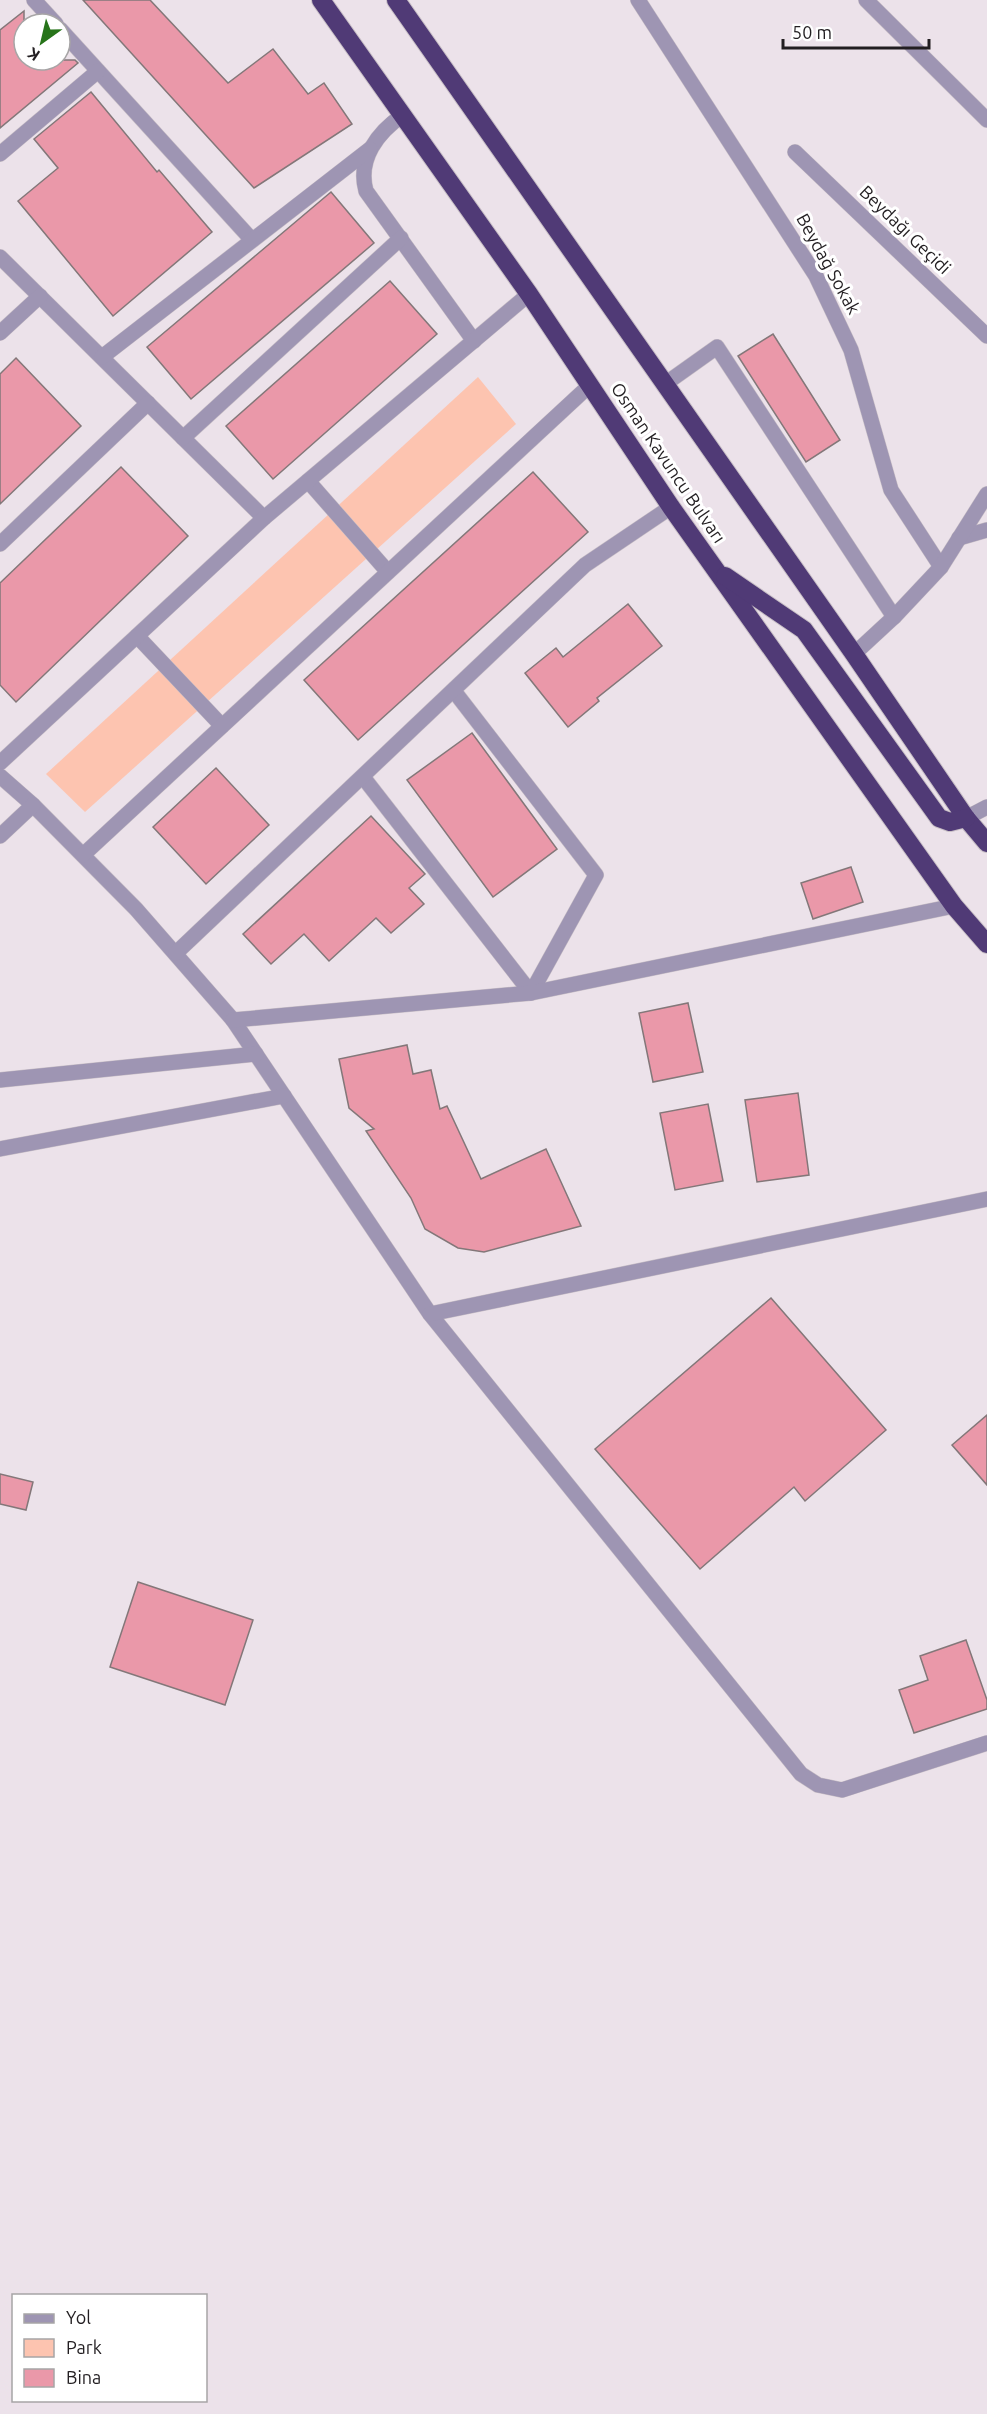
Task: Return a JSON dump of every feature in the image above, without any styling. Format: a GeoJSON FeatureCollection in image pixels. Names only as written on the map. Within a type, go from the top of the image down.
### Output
{"type":"FeatureCollection","features":[{"type":"Feature","properties":{"kind":"highway","name":"Osman Kavuncu Bulvarı"},"geometry":{"type":"LineString","coordinates":[[321,0],[529,294],[671,507],[954,906],[987,944]]}},
{"type":"Feature","properties":{"kind":"highway"},"geometry":{"type":"LineString","coordinates":[[396,0],[854,654],[966,818],[987,843]]}},
{"type":"Feature","properties":{"kind":"highway"},"geometry":{"type":"LineString","coordinates":[[716,570],[804,630],[939,818],[950,822],[966,818]]}},
{"type":"Feature","properties":{"kind":"street"},"geometry":{"type":"LineString","coordinates":[[34,0],[45,12]]}},
{"type":"Feature","properties":{"kind":"street","name":"Beydağ Sokak"},"geometry":{"type":"LineString","coordinates":[[638,0],[816,276],[850,350],[891,490],[940,567]]}},
{"type":"Feature","properties":{"kind":"street"},"geometry":{"type":"LineString","coordinates":[[866,0],[987,120]]}},
{"type":"Feature","properties":{"kind":"street"},"geometry":{"type":"LineString","coordinates":[[72,42],[252,240]]}},
{"type":"Feature","properties":{"kind":"street"},"geometry":{"type":"LineString","coordinates":[[0,154],[98,71]]}},
{"type":"Feature","properties":{"kind":"street"},"geometry":{"type":"LineString","coordinates":[[102,357],[370,149],[384,130],[403,115]]}},
{"type":"Feature","properties":{"kind":"street"},"geometry":{"type":"LineString","coordinates":[[370,149],[363,170],[366,191],[474,341]]}},
{"type":"Feature","properties":{"kind":"street","name":"Beydağı Geçidi"},"geometry":{"type":"LineString","coordinates":[[795,152],[987,336]]}},
{"type":"Feature","properties":{"kind":"street"},"geometry":{"type":"LineString","coordinates":[[183,438],[400,238]]}},
{"type":"Feature","properties":{"kind":"street"},"geometry":{"type":"LineString","coordinates":[[0,257],[264,518]]}},
{"type":"Feature","properties":{"kind":"street"},"geometry":{"type":"LineString","coordinates":[[0,764],[264,518],[529,294]]}},
{"type":"Feature","properties":{"kind":"street"},"geometry":{"type":"LineString","coordinates":[[0,333],[40,296]]}},
{"type":"Feature","properties":{"kind":"street"},"geometry":{"type":"LineString","coordinates":[[664,384],[717,347],[894,617]]}},
{"type":"Feature","properties":{"kind":"street"},"geometry":{"type":"LineString","coordinates":[[83,855],[589,386]]}},
{"type":"Feature","properties":{"kind":"street"},"geometry":{"type":"LineString","coordinates":[[0,544],[148,404]]}},
{"type":"Feature","properties":{"kind":"street"},"geometry":{"type":"LineString","coordinates":[[308,481],[388,572]]}},
{"type":"Feature","properties":{"kind":"street"},"geometry":{"type":"LineString","coordinates":[[854,654],[894,617],[940,567],[987,494]]}},
{"type":"Feature","properties":{"kind":"street"},"geometry":{"type":"LineString","coordinates":[[176,953],[585,566],[671,507]]}},
{"type":"Feature","properties":{"kind":"street"},"geometry":{"type":"LineString","coordinates":[[959,538],[987,530]]}},
{"type":"Feature","properties":{"kind":"street"},"geometry":{"type":"LineString","coordinates":[[137,636],[222,726]]}},
{"type":"Feature","properties":{"kind":"street"},"geometry":{"type":"LineString","coordinates":[[454,691],[596,875],[531,993]]}},
{"type":"Feature","properties":{"kind":"street"},"geometry":{"type":"LineString","coordinates":[[0,776],[33,804],[83,855],[176,953],[233,1020],[430,1314],[801,1774],[818,1785],[842,1790],[987,1743]]}},
{"type":"Feature","properties":{"kind":"street"},"geometry":{"type":"LineString","coordinates":[[363,777],[531,993]]}},
{"type":"Feature","properties":{"kind":"street"},"geometry":{"type":"LineString","coordinates":[[0,836],[33,804]]}},
{"type":"Feature","properties":{"kind":"street"},"geometry":{"type":"LineString","coordinates":[[966,818],[987,807]]}},
{"type":"Feature","properties":{"kind":"street"},"geometry":{"type":"LineString","coordinates":[[233,1020],[531,993],[954,906]]}},
{"type":"Feature","properties":{"kind":"street"},"geometry":{"type":"LineString","coordinates":[[0,1080],[256,1054]]}},
{"type":"Feature","properties":{"kind":"street"},"geometry":{"type":"LineString","coordinates":[[0,1149],[284,1096]]}},
{"type":"Feature","properties":{"kind":"street"},"geometry":{"type":"LineString","coordinates":[[430,1314],[987,1199]]}},
{"type":"Feature","properties":{"kind":"green space"},"geometry":{"type":"Polygon","coordinates":[[[478,377],[516,424],[85,812],[46,774],[478,377]]]}},
{"type":"Feature","properties":{"kind":"building"},"geometry":{"type":"Polygon","coordinates":[[[83,0],[150,0],[228,83],[273,49],[308,94],[324,83],[352,124],[254,188],[83,0]]]}},
{"type":"Feature","properties":{"kind":"building"},"geometry":{"type":"Polygon","coordinates":[[[12,20],[12,72],[67,72],[0,128],[0,30],[12,20]]]}},
{"type":"Feature","properties":{"kind":"building"},"geometry":{"type":"Polygon","coordinates":[[[72,60],[78,63],[72,68],[72,60]]]}},
{"type":"Feature","properties":{"kind":"building"},"geometry":{"type":"Polygon","coordinates":[[[91,92],[157,172],[159,170],[212,232],[113,316],[18,201],[58,168],[34,139],[91,92]]]}},
{"type":"Feature","properties":{"kind":"building"},"geometry":{"type":"Polygon","coordinates":[[[331,192],[374,243],[191,399],[147,347],[331,192]]]}},
{"type":"Feature","properties":{"kind":"building"},"geometry":{"type":"Polygon","coordinates":[[[390,281],[437,334],[273,479],[226,426],[390,281]]]}},
{"type":"Feature","properties":{"kind":"building"},"geometry":{"type":"Polygon","coordinates":[[[773,334],[840,440],[806,462],[738,356],[773,334]]]}},
{"type":"Feature","properties":{"kind":"building"},"geometry":{"type":"Polygon","coordinates":[[[16,358],[81,426],[0,504],[0,374],[16,358]]]}},
{"type":"Feature","properties":{"kind":"building"},"geometry":{"type":"Polygon","coordinates":[[[121,467],[188,536],[16,702],[0,685],[0,583],[121,467]]]}},
{"type":"Feature","properties":{"kind":"building"},"geometry":{"type":"Polygon","coordinates":[[[533,472],[588,532],[358,740],[304,680],[533,472]]]}},
{"type":"Feature","properties":{"kind":"building"},"geometry":{"type":"Polygon","coordinates":[[[628,604],[662,646],[597,698],[599,701],[568,727],[525,673],[556,648],[563,657],[628,604]]]}},
{"type":"Feature","properties":{"kind":"building"},"geometry":{"type":"Polygon","coordinates":[[[472,733],[557,849],[493,897],[407,780],[472,733]]]}},
{"type":"Feature","properties":{"kind":"building"},"geometry":{"type":"Polygon","coordinates":[[[216,768],[269,825],[206,884],[153,827],[216,768]]]}},
{"type":"Feature","properties":{"kind":"building"},"geometry":{"type":"Polygon","coordinates":[[[371,816],[425,874],[409,888],[424,904],[391,933],[376,918],[329,961],[304,934],[271,964],[243,934],[371,816]]]}},
{"type":"Feature","properties":{"kind":"building"},"geometry":{"type":"Polygon","coordinates":[[[851,867],[863,902],[813,919],[801,883],[851,867]]]}},
{"type":"Feature","properties":{"kind":"building"},"geometry":{"type":"Polygon","coordinates":[[[688,1003],[703,1072],[653,1082],[639,1013],[688,1003]]]}},
{"type":"Feature","properties":{"kind":"building"},"geometry":{"type":"Polygon","coordinates":[[[407,1045],[413,1074],[431,1070],[440,1109],[447,1106],[481,1179],[546,1149],[581,1226],[484,1252],[458,1248],[425,1229],[411,1198],[366,1131],[374,1129],[349,1108],[339,1059],[407,1045]]]}},
{"type":"Feature","properties":{"kind":"building"},"geometry":{"type":"Polygon","coordinates":[[[798,1093],[809,1175],[757,1182],[745,1100],[798,1093]]]}},
{"type":"Feature","properties":{"kind":"building"},"geometry":{"type":"Polygon","coordinates":[[[708,1104],[723,1181],[675,1190],[660,1113],[708,1104]]]}},
{"type":"Feature","properties":{"kind":"building"},"geometry":{"type":"Polygon","coordinates":[[[771,1298],[886,1430],[805,1501],[794,1487],[700,1569],[595,1449],[771,1298]]]}},
{"type":"Feature","properties":{"kind":"building"},"geometry":{"type":"Polygon","coordinates":[[[987,1415],[987,1485],[952,1445],[987,1415]]]}},
{"type":"Feature","properties":{"kind":"building"},"geometry":{"type":"Polygon","coordinates":[[[0,1474],[33,1482],[26,1510],[0,1504],[0,1474]]]}},
{"type":"Feature","properties":{"kind":"building"},"geometry":{"type":"Polygon","coordinates":[[[138,1582],[253,1620],[225,1705],[110,1667],[138,1582]]]}},
{"type":"Feature","properties":{"kind":"building"},"geometry":{"type":"Polygon","coordinates":[[[966,1640],[987,1700],[987,1709],[914,1733],[899,1690],[928,1680],[920,1656],[966,1640]]]}}]}
